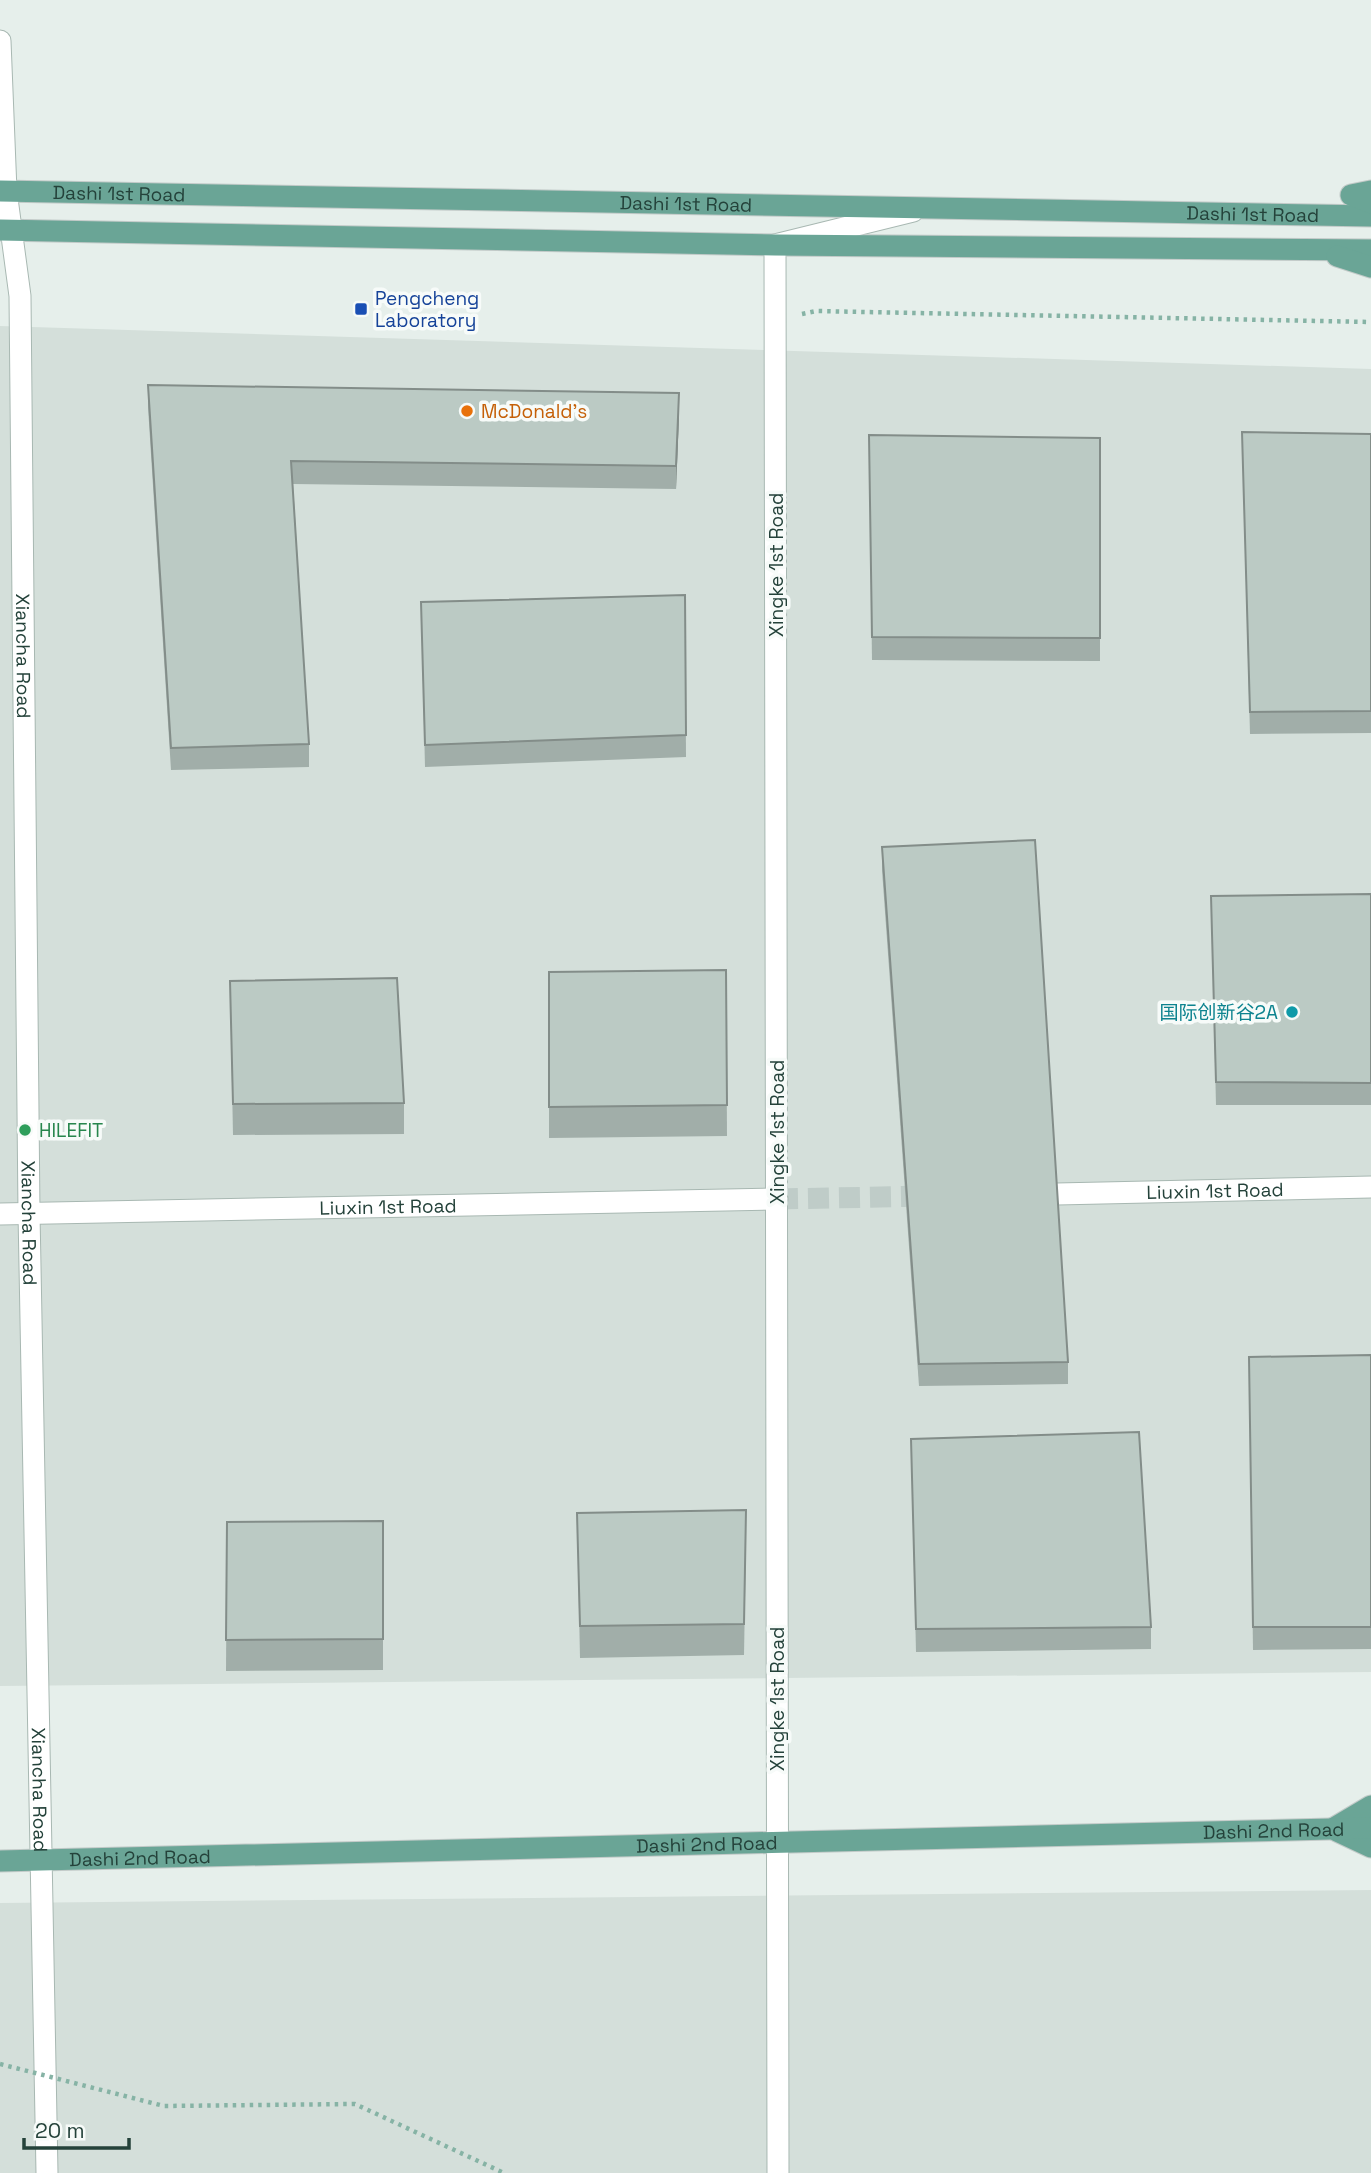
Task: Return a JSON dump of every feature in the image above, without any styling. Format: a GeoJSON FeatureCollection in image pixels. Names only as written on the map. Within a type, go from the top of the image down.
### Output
{"type":"FeatureCollection","features":[{"type":"Feature","properties":{"kind":"main road","name":"Dashi 1st Road"},"geometry":{"type":"LineString","coordinates":[[3,191],[1371,216]]}},
{"type":"Feature","properties":{"kind":"main road"},"geometry":{"type":"LineString","coordinates":[[1371,191],[1351,195],[1371,203]]}},
{"type":"Feature","properties":{"kind":"main road","name":"Dashi 1st Road"},"geometry":{"type":"LineString","coordinates":[[5,231],[775,245],[1371,250]]}},
{"type":"Feature","properties":{"kind":"main road"},"geometry":{"type":"LineString","coordinates":[[1315,249],[1371,267]]}},
{"type":"Feature","properties":{"kind":"main road"},"geometry":{"type":"LineString","coordinates":[[1332,1829],[1371,1806]]}},
{"type":"Feature","properties":{"kind":"main road","name":"Dashi 2nd Road"},"geometry":{"type":"LineString","coordinates":[[0,1861],[1371,1828]]}},
{"type":"Feature","properties":{"kind":"main road"},"geometry":{"type":"LineString","coordinates":[[1332,1829],[1371,1847]]}},
{"type":"Feature","properties":{"kind":"street","name":"Xiancha Road"},"geometry":{"type":"LineString","coordinates":[[0,41],[5,231],[20,296],[29,1213],[47,2173]]}},
{"type":"Feature","properties":{"kind":"street"},"geometry":{"type":"LineString","coordinates":[[775,245],[925,208]]}},
{"type":"Feature","properties":{"kind":"street","name":"Xingke 1st Road"},"geometry":{"type":"LineString","coordinates":[[775,245],[778,2173]]}},
{"type":"Feature","properties":{"kind":"street","name":"Liuxin 1st Road"},"geometry":{"type":"LineString","coordinates":[[1057,1194],[1371,1187]]}},
{"type":"Feature","properties":{"kind":"street","name":"Liuxin 1st Road"},"geometry":{"type":"LineString","coordinates":[[0,1214],[778,1199]]}},
{"type":"Feature","properties":{"kind":"path"},"geometry":{"type":"LineString","coordinates":[[795,319],[803,313],[816,311],[1371,322]]}},
{"type":"Feature","properties":{"kind":"path"},"geometry":{"type":"LineString","coordinates":[[0,2064],[164,2106],[355,2104],[504,2173]]}},
{"type":"Feature","properties":{"kind":"shaded area"},"geometry":{"type":"Polygon","coordinates":[[[0,326],[1371,369],[1371,1672],[0,1686],[0,326]]]}},
{"type":"Feature","properties":{"kind":"shaded area"},"geometry":{"type":"Polygon","coordinates":[[[1371,1890],[1371,2173],[0,2173],[0,1903],[1371,1890]]]}},
{"type":"Feature","properties":{"kind":"building"},"geometry":{"type":"Polygon","coordinates":[[[148,385],[679,393],[676,466],[291,461],[309,744],[171,748],[148,385]]]}},
{"type":"Feature","properties":{"kind":"building"},"geometry":{"type":"Polygon","coordinates":[[[1242,432],[1371,434],[1371,711],[1250,712],[1242,432]]]}},
{"type":"Feature","properties":{"kind":"building"},"geometry":{"type":"Polygon","coordinates":[[[869,435],[1100,438],[1100,638],[872,637],[869,435]]]}},
{"type":"Feature","properties":{"kind":"building"},"geometry":{"type":"Polygon","coordinates":[[[685,595],[686,735],[425,745],[421,602],[685,595]]]}},
{"type":"Feature","properties":{"kind":"building"},"geometry":{"type":"Polygon","coordinates":[[[1035,840],[1068,1362],[919,1364],[882,847],[1035,840]]]}},
{"type":"Feature","properties":{"kind":"building","name":"国际创新谷2A"},"geometry":{"type":"Polygon","coordinates":[[[1371,894],[1371,1083],[1216,1082],[1211,896],[1371,894]]]}},
{"type":"Feature","properties":{"kind":"building"},"geometry":{"type":"Polygon","coordinates":[[[726,970],[727,1105],[549,1107],[549,972],[726,970]]]}},
{"type":"Feature","properties":{"kind":"building"},"geometry":{"type":"Polygon","coordinates":[[[397,978],[404,1103],[233,1104],[230,981],[397,978]]]}},
{"type":"Feature","properties":{"kind":"building"},"geometry":{"type":"Polygon","coordinates":[[[1371,1355],[1371,1627],[1253,1627],[1249,1357],[1371,1355]]]}},
{"type":"Feature","properties":{"kind":"building"},"geometry":{"type":"Polygon","coordinates":[[[1139,1432],[1151,1627],[916,1629],[911,1439],[1139,1432]]]}},
{"type":"Feature","properties":{"kind":"building"},"geometry":{"type":"Polygon","coordinates":[[[746,1510],[744,1624],[580,1626],[577,1513],[746,1510]]]}},
{"type":"Feature","properties":{"kind":"building"},"geometry":{"type":"Polygon","coordinates":[[[383,1521],[383,1639],[226,1640],[227,1522],[383,1521]]]}},
{"type":"Feature","properties":{"kind":"tunnel"},"geometry":{"type":"LineString","coordinates":[[777,1199],[933,1196]]}},
{"type":"Feature","properties":{"kind":"place","name":"Pengcheng Laboratory"},"geometry":{"type":"Point","coordinates":[361,309]}},
{"type":"Feature","properties":{"kind":"place","name":"McDonald's"},"geometry":{"type":"Point","coordinates":[467,411]}},
{"type":"Feature","properties":{"kind":"place","name":"国际创新谷2A"},"geometry":{"type":"Point","coordinates":[1292,1012]}},
{"type":"Feature","properties":{"kind":"place","name":"HILEFIT"},"geometry":{"type":"Point","coordinates":[25,1130]}}]}
